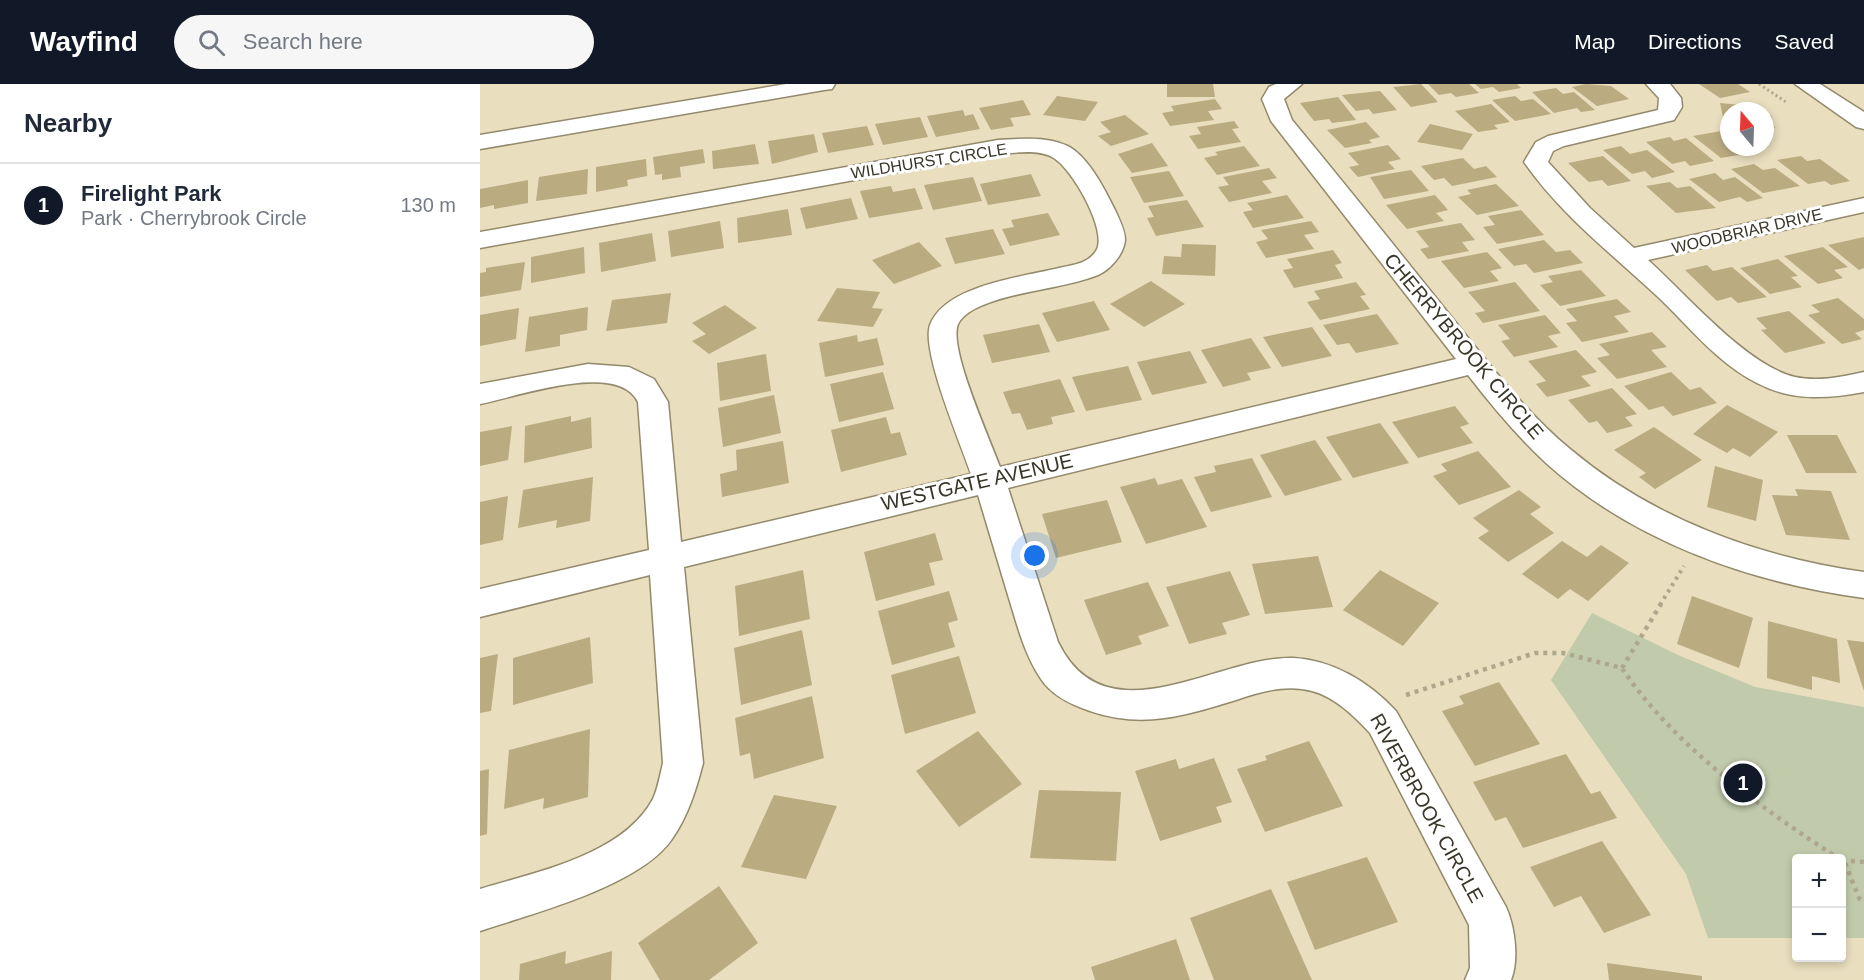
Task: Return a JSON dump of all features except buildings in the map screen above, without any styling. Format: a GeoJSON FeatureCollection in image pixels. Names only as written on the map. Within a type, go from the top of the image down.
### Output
{"type":"FeatureCollection","features":[{"type":"Feature","properties":{"kind":"street"},"geometry":{"type":"LineString","coordinates":[[480,142],[824,84]]}},
{"type":"Feature","properties":{"kind":"street","name":"CHERRYBROOK CIRCLE"},"geometry":{"type":"LineString","coordinates":[[1291,84],[1277,92],[1273,99],[1282,121],[1475,364],[1532,431],[1561,458],[1615,498],[1699,542],[1768,567],[1840,583],[1864,585]]}},
{"type":"Feature","properties":{"kind":"street"},"geometry":{"type":"LineString","coordinates":[[1657,84],[1669,95],[1672,104],[1671,110],[1666,115],[1556,141],[1544,147],[1536,162],[1551,183],[1741,359],[1781,383],[1801,388],[1842,387],[1864,382]]}},
{"type":"Feature","properties":{"kind":"street"},"geometry":{"type":"LineString","coordinates":[[1806,84],[1864,123]]}},
{"type":"Feature","properties":{"kind":"street","name":"WILDHURST CIRCLE"},"geometry":{"type":"LineString","coordinates":[[480,240],[998,147],[1033,146],[1064,153],[1075,162],[1110,226],[1113,239],[1109,252],[1096,266],[1071,276],[990,293],[961,304],[949,315],[943,327],[944,354],[989,479]]}},
{"type":"Feature","properties":{"kind":"street","name":"WOODBRIAR DRIVE"},"geometry":{"type":"LineString","coordinates":[[1629,257],[1864,205]]}},
{"type":"Feature","properties":{"kind":"street","name":"WESTGATE AVENUE"},"geometry":{"type":"LineString","coordinates":[[480,603],[664,556],[1475,364]]}},
{"type":"Feature","properties":{"kind":"street"},"geometry":{"type":"LineString","coordinates":[[480,394],[591,372],[611,372],[632,378],[645,386],[653,402],[683,763],[678,792],[662,822],[637,848],[609,866],[480,910]]}},
{"type":"Feature","properties":{"kind":"street","name":"RIVERBROOK CIRCLE"},"geometry":{"type":"LineString","coordinates":[[989,479],[1040,642],[1050,664],[1065,683],[1110,704],[1139,706],[1170,703],[1275,674],[1295,672],[1324,678],[1371,707],[1383,722],[1491,922],[1492,972],[1487,980]]}},
{"type":"Feature","properties":{"kind":"path"},"geometry":{"type":"LineString","coordinates":[[1622,668],[1699,542]]}},
{"type":"Feature","properties":{"kind":"path"},"geometry":{"type":"LineString","coordinates":[[1371,707],[1535,653],[1563,653],[1622,668],[1640,698],[1683,741],[1804,836],[1832,854]]}},
{"type":"Feature","properties":{"kind":"path"},"geometry":{"type":"LineString","coordinates":[[1846,860],[1864,862]]}},
{"type":"Feature","properties":{"kind":"path"},"geometry":{"type":"LineString","coordinates":[[1846,869],[1859,898],[1864,903]]}},
{"type":"Feature","properties":{"kind":"green space"},"geometry":{"type":"Polygon","coordinates":[[[1592,613],[1678,655],[1755,687],[1864,707],[1864,938],[1846,938],[1846,854],[1792,854],[1792,938],[1708,938],[1686,874],[1551,680],[1592,613]]]}},
{"type":"Feature","properties":{"kind":"place","name":"Firelight Park"},"geometry":{"type":"Point","coordinates":[1743,783]}}]}
